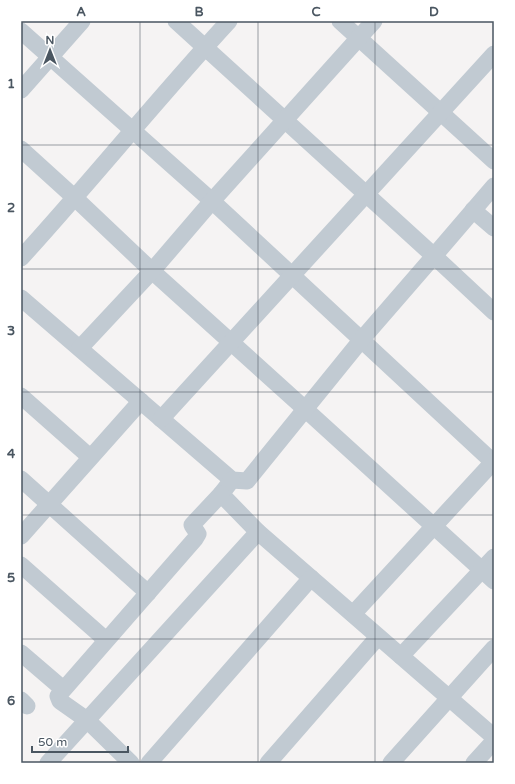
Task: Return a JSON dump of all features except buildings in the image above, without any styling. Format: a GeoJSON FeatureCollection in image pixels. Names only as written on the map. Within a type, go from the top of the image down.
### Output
{"type":"FeatureCollection","features":[{"type":"Feature","properties":{"kind":"street"},"geometry":{"type":"LineString","coordinates":[[21,90],[82,21]]}},
{"type":"Feature","properties":{"kind":"street"},"geometry":{"type":"LineString","coordinates":[[176,21],[494,312]]}},
{"type":"Feature","properties":{"kind":"street"},"geometry":{"type":"LineString","coordinates":[[21,258],[229,21]]}},
{"type":"Feature","properties":{"kind":"street"},"geometry":{"type":"LineString","coordinates":[[340,21],[494,161]]}},
{"type":"Feature","properties":{"kind":"street"},"geometry":{"type":"LineString","coordinates":[[80,348],[152,271],[212,201],[374,21]]}},
{"type":"Feature","properties":{"kind":"street"},"geometry":{"type":"LineString","coordinates":[[21,31],[212,201],[494,462],[353,614]]}},
{"type":"Feature","properties":{"kind":"street"},"geometry":{"type":"LineString","coordinates":[[161,419],[494,54]]}},
{"type":"Feature","properties":{"kind":"street"},"geometry":{"type":"LineString","coordinates":[[21,149],[152,271],[488,575]]}},
{"type":"Feature","properties":{"kind":"street"},"geometry":{"type":"LineString","coordinates":[[21,298],[232,480],[247,481],[362,339],[494,186]]}},
{"type":"Feature","properties":{"kind":"street"},"geometry":{"type":"LineString","coordinates":[[473,210],[494,228]]}},
{"type":"Feature","properties":{"kind":"street"},"geometry":{"type":"LineString","coordinates":[[21,396],[90,457]]}},
{"type":"Feature","properties":{"kind":"street"},"geometry":{"type":"LineString","coordinates":[[21,536],[141,401]]}},
{"type":"Feature","properties":{"kind":"street"},"geometry":{"type":"LineString","coordinates":[[21,479],[148,593]]}},
{"type":"Feature","properties":{"kind":"street"},"geometry":{"type":"LineString","coordinates":[[131,763],[87,720],[60,701],[58,696],[195,539],[198,534],[192,525],[232,480]]}},
{"type":"Feature","properties":{"kind":"street"},"geometry":{"type":"LineString","coordinates":[[221,494],[258,532],[494,738]]}},
{"type":"Feature","properties":{"kind":"street"},"geometry":{"type":"LineString","coordinates":[[48,763],[258,532]]}},
{"type":"Feature","properties":{"kind":"street"},"geometry":{"type":"LineString","coordinates":[[401,656],[488,575],[494,556]]}},
{"type":"Feature","properties":{"kind":"street"},"geometry":{"type":"LineString","coordinates":[[21,565],[106,640]]}},
{"type":"Feature","properties":{"kind":"street"},"geometry":{"type":"LineString","coordinates":[[149,763],[311,578]]}},
{"type":"Feature","properties":{"kind":"street"},"geometry":{"type":"LineString","coordinates":[[268,763],[378,637]]}},
{"type":"Feature","properties":{"kind":"street"},"geometry":{"type":"LineString","coordinates":[[391,763],[494,648]]}},
{"type":"Feature","properties":{"kind":"street"},"geometry":{"type":"LineString","coordinates":[[21,653],[63,689]]}},
{"type":"Feature","properties":{"kind":"street"},"geometry":{"type":"LineString","coordinates":[[474,763],[494,741]]}}]}
